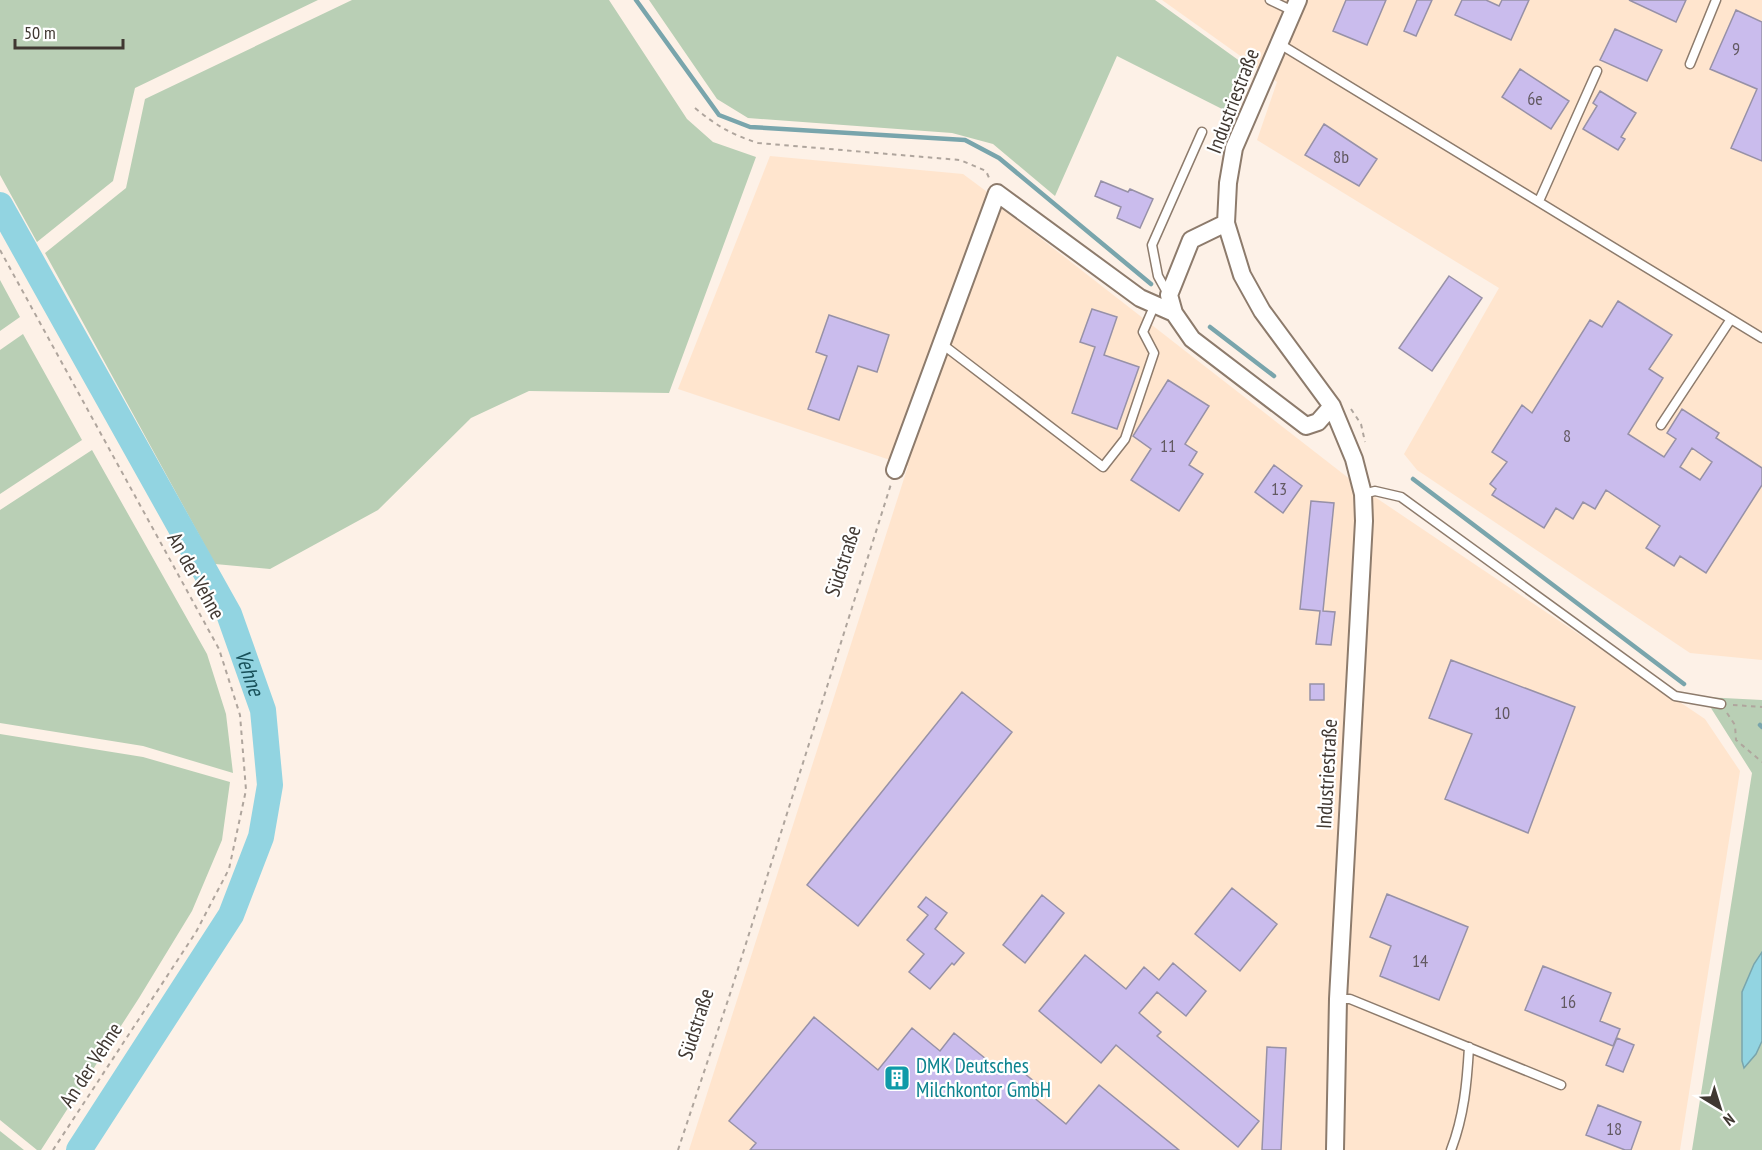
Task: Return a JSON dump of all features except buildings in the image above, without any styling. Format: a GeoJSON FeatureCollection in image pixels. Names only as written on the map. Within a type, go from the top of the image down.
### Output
{"type":"FeatureCollection","features":[{"type":"Feature","properties":{"kind":"street","name":"Industriestraße"},"geometry":{"type":"LineString","coordinates":[[1295,6],[1234,148],[1228,183],[1226,223],[1242,275],[1262,311],[1332,406],[1354,459],[1363,495],[1363,533],[1338,999],[1335,1150]]}},
{"type":"Feature","properties":{"kind":"street"},"geometry":{"type":"LineString","coordinates":[[896,470],[997,193],[1140,298],[1162,299],[1192,339],[1306,426],[1318,422],[1332,406]]}},
{"type":"Feature","properties":{"kind":"street"},"geometry":{"type":"LineString","coordinates":[[1162,299],[1191,240],[1226,223]]}},
{"type":"Feature","properties":{"kind":"lane"},"geometry":{"type":"LineString","coordinates":[[1270,0],[1295,6]]}},
{"type":"Feature","properties":{"kind":"lane"},"geometry":{"type":"LineString","coordinates":[[1690,64],[1716,0]]}},
{"type":"Feature","properties":{"kind":"lane"},"geometry":{"type":"LineString","coordinates":[[1280,42],[1283,46],[1762,338]]}},
{"type":"Feature","properties":{"kind":"lane"},"geometry":{"type":"LineString","coordinates":[[1539,201],[1597,71]]}},
{"type":"Feature","properties":{"kind":"lane"},"geometry":{"type":"LineString","coordinates":[[942,344],[1103,467],[1125,439],[1154,353],[1143,332],[1162,299],[1152,245],[1202,132]]}},
{"type":"Feature","properties":{"kind":"lane"},"geometry":{"type":"LineString","coordinates":[[1660,425],[1731,319]]}},
{"type":"Feature","properties":{"kind":"lane"},"geometry":{"type":"LineString","coordinates":[[1363,495],[1376,491],[1401,497],[1675,696],[1721,704]]}},
{"type":"Feature","properties":{"kind":"lane"},"geometry":{"type":"LineString","coordinates":[[1338,999],[1350,999],[1561,1085]]}},
{"type":"Feature","properties":{"kind":"lane"},"geometry":{"type":"LineString","coordinates":[[1451,1150],[1460,1127],[1466,1093],[1469,1047]]}},
{"type":"Feature","properties":{"kind":"path"},"geometry":{"type":"LineString","coordinates":[[695,108],[718,127],[758,143],[960,160],[986,171],[997,193]]}},
{"type":"Feature","properties":{"kind":"path","name":"An der Vehne"},"geometry":{"type":"LineString","coordinates":[[0,250],[219,649],[240,715],[246,790],[229,869],[196,932],[53,1150]]}},
{"type":"Feature","properties":{"kind":"path"},"geometry":{"type":"LineString","coordinates":[[1349,406],[1361,424],[1365,443]]}},
{"type":"Feature","properties":{"kind":"path","name":"Südstraße"},"geometry":{"type":"LineString","coordinates":[[678,1150],[731,991],[896,470]]}},
{"type":"Feature","properties":{"kind":"path"},"geometry":{"type":"LineString","coordinates":[[1721,704],[1762,707]]}},
{"type":"Feature","properties":{"kind":"path"},"geometry":{"type":"LineString","coordinates":[[1721,704],[1736,725],[1736,740],[1762,762]]}},
{"type":"Feature","properties":{"kind":"shaded area"},"geometry":{"type":"Polygon","coordinates":[[[1162,0],[1762,0],[1762,660],[1690,653],[1417,470],[1404,454],[1499,288],[1257,140],[1277,82],[1162,0]]]}},
{"type":"Feature","properties":{"kind":"shaded area"},"geometry":{"type":"Polygon","coordinates":[[[770,156],[963,174],[994,197],[999,206],[1360,487],[1705,719],[1740,771],[1680,1150],[689,1150],[908,466],[678,389],[770,156]]]}},
{"type":"Feature","properties":{"kind":"green space"},"geometry":{"type":"Polygon","coordinates":[[[0,0],[318,0],[135,88],[113,181],[37,242],[0,175],[0,0]]]}},
{"type":"Feature","properties":{"kind":"green space"},"geometry":{"type":"Polygon","coordinates":[[[352,0],[609,0],[687,119],[713,142],[756,157],[669,393],[529,391],[471,418],[378,510],[270,569],[215,564],[45,253],[126,188],[145,99],[352,0]]]}},
{"type":"Feature","properties":{"kind":"green space"},"geometry":{"type":"Polygon","coordinates":[[[649,0],[1155,0],[1248,67],[1228,112],[1117,56],[1055,196],[993,144],[952,133],[748,118],[717,99],[649,0]]]}},
{"type":"Feature","properties":{"kind":"green space"},"geometry":{"type":"Polygon","coordinates":[[[0,280],[20,317],[0,331],[0,280]]]}},
{"type":"Feature","properties":{"kind":"green space"},"geometry":{"type":"Polygon","coordinates":[[[23,334],[82,440],[0,494],[0,350],[23,334]]]}},
{"type":"Feature","properties":{"kind":"green space"},"geometry":{"type":"Polygon","coordinates":[[[92,450],[207,654],[226,714],[233,773],[143,746],[0,723],[0,510],[92,450]]]}},
{"type":"Feature","properties":{"kind":"green space"},"geometry":{"type":"Polygon","coordinates":[[[1704,697],[1762,700],[1762,1150],[1692,1150],[1752,773],[1704,697]]]}},
{"type":"Feature","properties":{"kind":"green space"},"geometry":{"type":"Polygon","coordinates":[[[0,734],[143,757],[230,782],[222,840],[192,911],[41,1150],[37,1150],[0,1120],[0,734]]]}},
{"type":"Feature","properties":{"kind":"green space"},"geometry":{"type":"Polygon","coordinates":[[[0,1131],[24,1150],[0,1150],[0,1131]]]}},
{"type":"Feature","properties":{"kind":"water"},"geometry":{"type":"Polygon","coordinates":[[[1762,952],[1762,1041],[1756,1054],[1744,1068],[1742,1061],[1742,992],[1762,952]]]}},
{"type":"Feature","properties":{"kind":"waterway"},"geometry":{"type":"LineString","coordinates":[[636,0],[719,115],[750,127],[965,140],[999,158],[1151,284]]}},
{"type":"Feature","properties":{"kind":"waterway","name":"Vehne"},"geometry":{"type":"LineString","coordinates":[[0,205],[229,614],[263,710],[270,785],[261,837],[231,915],[79,1150]]}},
{"type":"Feature","properties":{"kind":"waterway"},"geometry":{"type":"LineString","coordinates":[[1210,327],[1274,376]]}},
{"type":"Feature","properties":{"kind":"waterway"},"geometry":{"type":"LineString","coordinates":[[1413,479],[1684,684]]}},
{"type":"Feature","properties":{"kind":"place","name":"DMK Deutsches Milchkontor GmbH"},"geometry":{"type":"Point","coordinates":[897,1078]}}]}
